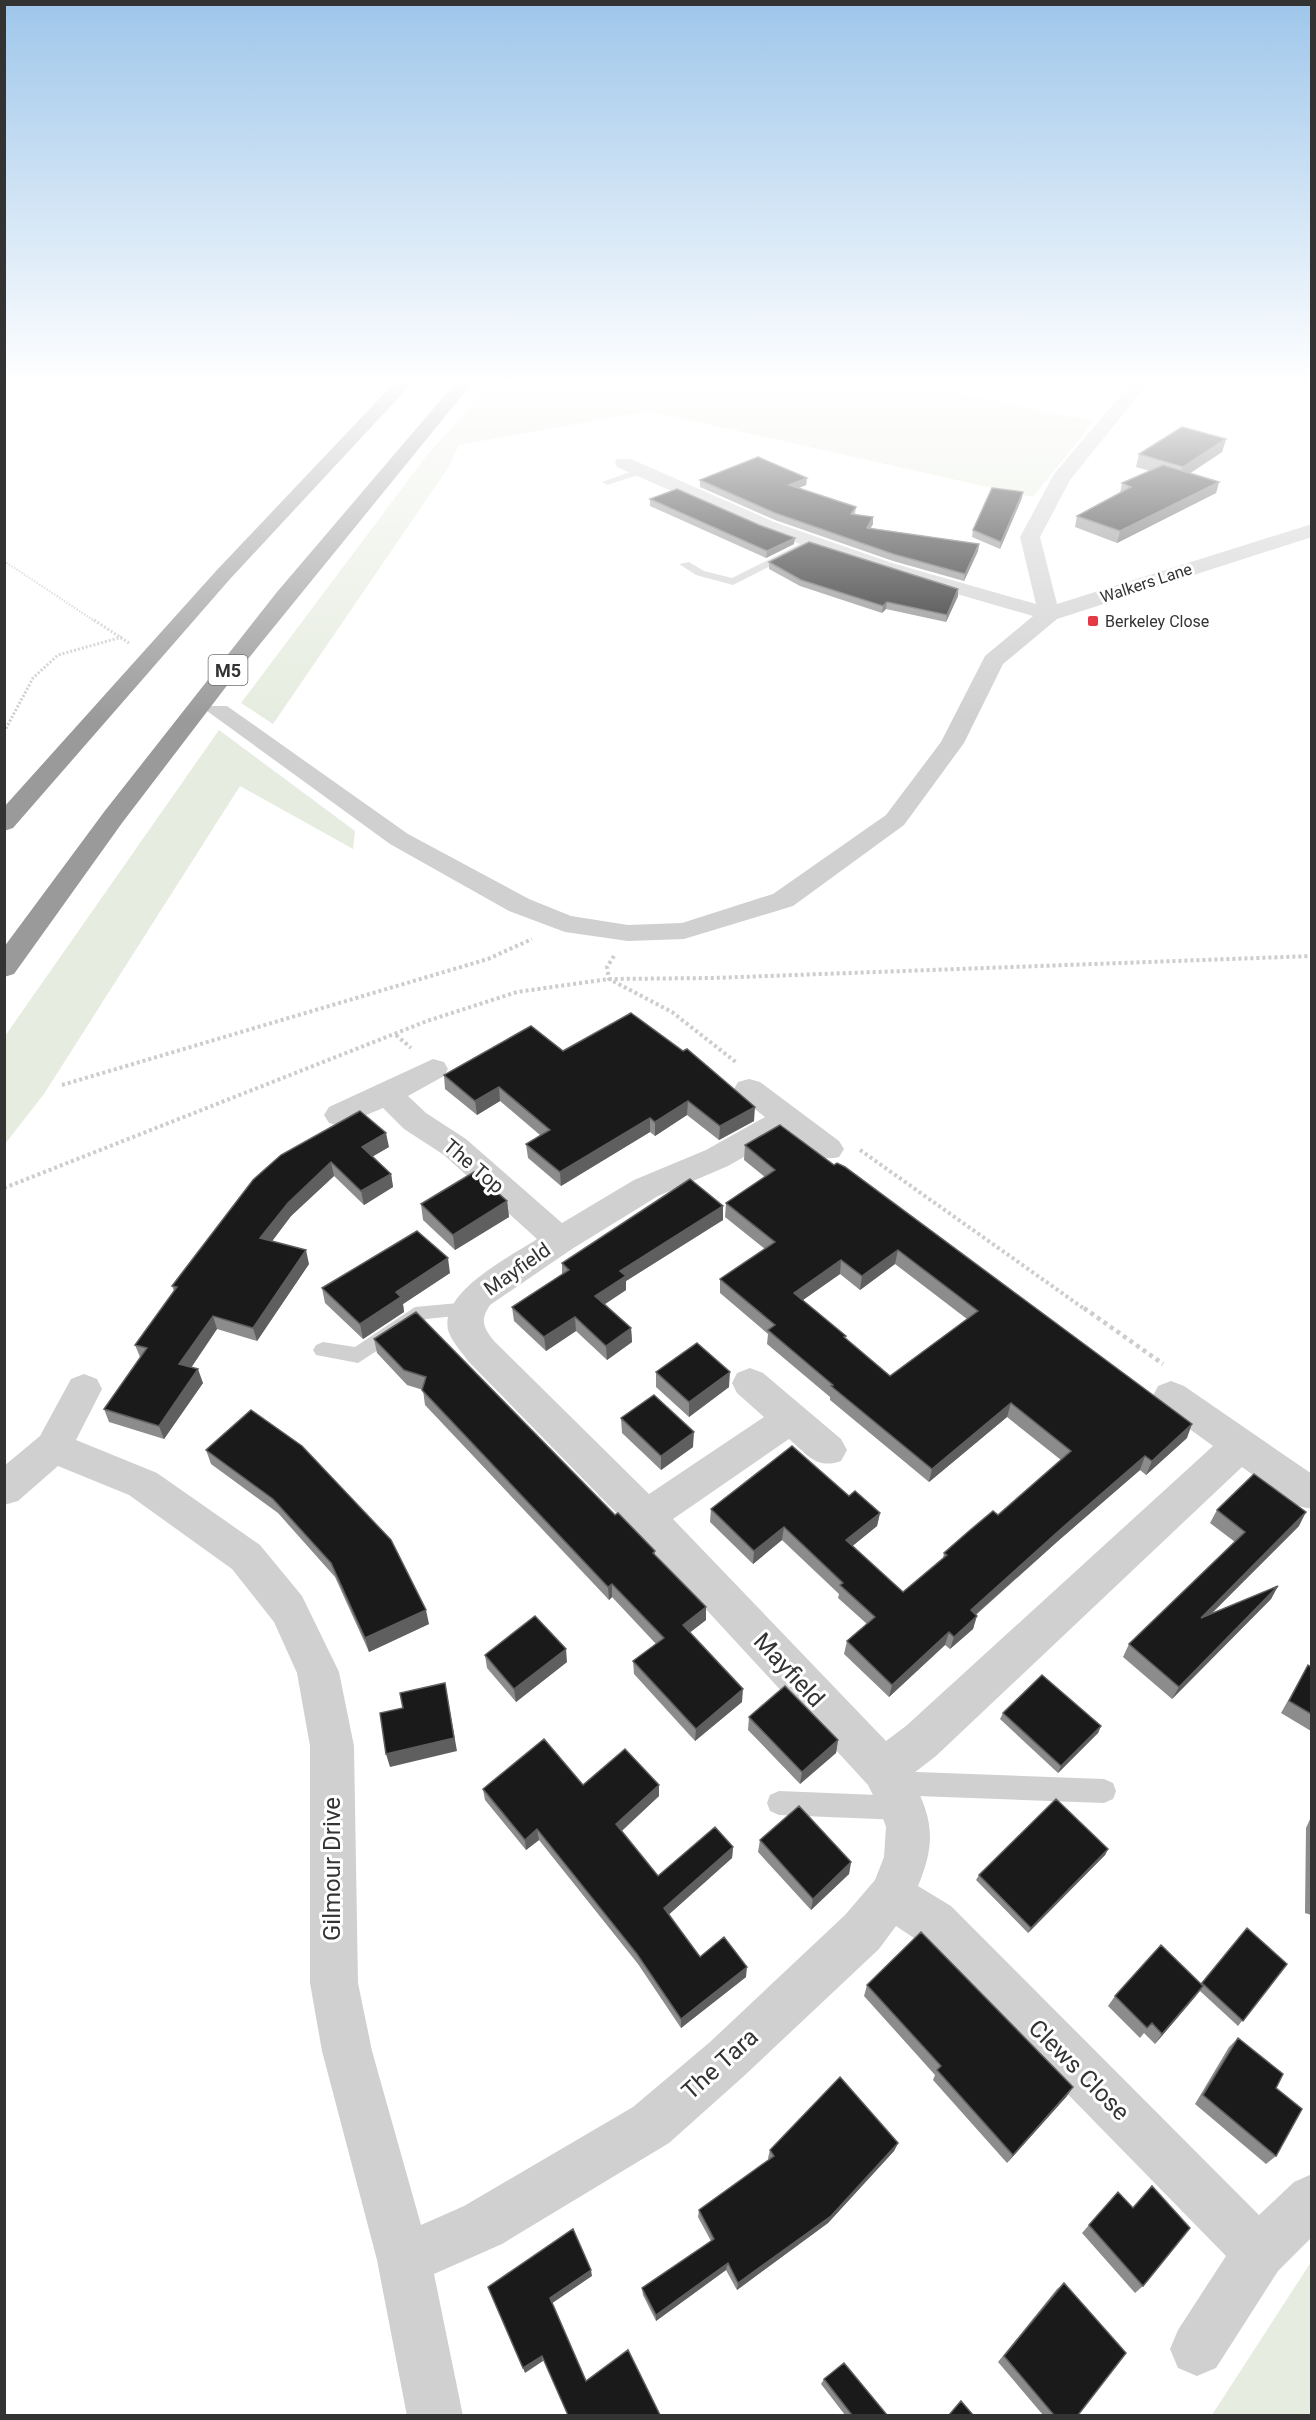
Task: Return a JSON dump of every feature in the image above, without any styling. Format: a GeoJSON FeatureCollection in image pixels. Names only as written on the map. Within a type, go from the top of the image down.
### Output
{"type":"FeatureCollection","features":[{"type":"Feature","properties":{"kind":"highway"},"geometry":{"type":"LineString","coordinates":[[4,823],[222,575],[298,495]]}},
{"type":"Feature","properties":{"kind":"highway","name":"M5"},"geometry":{"type":"LineString","coordinates":[[4,968],[120,807],[368,495]]}},
{"type":"Feature","properties":{"kind":"street"},"geometry":{"type":"LineString","coordinates":[[696,495],[810,542],[885,567],[1049,614]]}},
{"type":"Feature","properties":{"kind":"street"},"geometry":{"type":"LineString","coordinates":[[1049,614],[1030,537],[1052,495]]}},
{"type":"Feature","properties":{"kind":"street","name":"Walkers Lane"},"geometry":{"type":"LineString","coordinates":[[1049,614],[1311,530]]}},
{"type":"Feature","properties":{"kind":"street"},"geometry":{"type":"LineString","coordinates":[[219,711],[399,839],[519,905],[565,924],[628,933],[684,931],[783,900],[895,820],[952,743],[993,661],[1049,614]]}},
{"type":"Feature","properties":{"kind":"street"},"geometry":{"type":"LineString","coordinates":[[340,1114],[387,1094],[433,1069]]}},
{"type":"Feature","properties":{"kind":"street"},"geometry":{"type":"LineString","coordinates":[[749,1089],[828,1149]]}},
{"type":"Feature","properties":{"kind":"street","name":"The Top"},"geometry":{"type":"LineString","coordinates":[[387,1094],[415,1121],[455,1147],[560,1240]]}},
{"type":"Feature","properties":{"kind":"street","name":"Mayfield"},"geometry":{"type":"LineString","coordinates":[[787,1118],[717,1158],[646,1188],[560,1240],[478,1296],[465,1314],[466,1331],[481,1351],[646,1518],[892,1787]]}},
{"type":"Feature","properties":{"kind":"street"},"geometry":{"type":"LineString","coordinates":[[750,1383],[789,1419],[828,1450]]}},
{"type":"Feature","properties":{"kind":"street"},"geometry":{"type":"LineString","coordinates":[[4,1489],[53,1447],[84,1389]]}},
{"type":"Feature","properties":{"kind":"street"},"geometry":{"type":"LineString","coordinates":[[1171,1396],[1239,1446],[1308,1492]]}},
{"type":"Feature","properties":{"kind":"street"},"geometry":{"type":"LineString","coordinates":[[646,1518],[789,1419]]}},
{"type":"Feature","properties":{"kind":"street"},"geometry":{"type":"LineString","coordinates":[[892,1787],[921,1742],[1239,1446]]}},
{"type":"Feature","properties":{"kind":"street","name":"Gilmour Drive"},"geometry":{"type":"LineString","coordinates":[[53,1447],[143,1484],[246,1557],[288,1609],[318,1672],[332,1746],[334,1983],[347,2051],[404,2260],[435,2415]]}},
{"type":"Feature","properties":{"kind":"street","name":"The Tara"},"geometry":{"type":"LineString","coordinates":[[404,2260],[483,2225],[651,2126],[727,2059],[862,1932],[891,1896],[907,1858],[908,1827],[892,1787]]}},
{"type":"Feature","properties":{"kind":"street","name":"Clews Close"},"geometry":{"type":"LineString","coordinates":[[891,1896],[934,1923],[1259,2252]]}},
{"type":"Feature","properties":{"kind":"street"},"geometry":{"type":"LineString","coordinates":[[1197,2349],[1259,2252],[1311,2200]]}},
{"type":"Feature","properties":{"kind":"lane"},"geometry":{"type":"LineString","coordinates":[[685,564],[700,573],[733,582],[810,542]]}},
{"type":"Feature","properties":{"kind":"lane"},"geometry":{"type":"LineString","coordinates":[[323,1350],[358,1355],[422,1312],[469,1309]]}},
{"type":"Feature","properties":{"kind":"lane"},"geometry":{"type":"LineString","coordinates":[[779,1803],[892,1787],[1104,1791]]}},
{"type":"Feature","properties":{"kind":"path"},"geometry":{"type":"LineString","coordinates":[[4,561],[122,637],[58,655],[33,678],[4,732]]}},
{"type":"Feature","properties":{"kind":"path"},"geometry":{"type":"LineString","coordinates":[[62,1085],[488,959],[565,924]]}},
{"type":"Feature","properties":{"kind":"path"},"geometry":{"type":"LineString","coordinates":[[4,1188],[427,1021],[517,992],[609,979],[713,978],[1311,956]]}},
{"type":"Feature","properties":{"kind":"path"},"geometry":{"type":"LineString","coordinates":[[609,979],[672,1012],[759,1081],[749,1089]]}},
{"type":"Feature","properties":{"kind":"path"},"geometry":{"type":"LineString","coordinates":[[828,1149],[843,1138],[1189,1382],[1171,1396]]}},
{"type":"Feature","properties":{"kind":"shaded area"},"geometry":{"type":"Polygon","coordinates":[[[397,495],[430,495],[273,724],[241,703],[397,495]]]}},
{"type":"Feature","properties":{"kind":"shaded area"},"geometry":{"type":"Polygon","coordinates":[[[219,730],[355,831],[353,849],[240,786],[44,1094],[5,1144],[5,1036],[219,730]]]}},
{"type":"Feature","properties":{"kind":"shaded area"},"geometry":{"type":"Polygon","coordinates":[[[1311,2262],[1311,2415],[1212,2415],[1311,2262]]]}},
{"type":"Feature","properties":{"kind":"building"},"geometry":{"type":"Polygon","coordinates":[[[661,495],[691,495],[795,538],[767,551],[650,499],[661,495]]]}},
{"type":"Feature","properties":{"kind":"building"},"geometry":{"type":"Polygon","coordinates":[[[734,495],[819,495],[856,507],[851,514],[873,517],[867,528],[979,544],[965,574],[893,554],[775,513],[734,495]]]}},
{"type":"Feature","properties":{"kind":"building"},"geometry":{"type":"Polygon","coordinates":[[[989,495],[1022,495],[1001,542],[973,530],[989,495]]]}},
{"type":"Feature","properties":{"kind":"building"},"geometry":{"type":"Polygon","coordinates":[[[1116,495],[1193,495],[1120,531],[1077,516],[1116,495]]]}},
{"type":"Feature","properties":{"kind":"building"},"geometry":{"type":"Polygon","coordinates":[[[809,542],[958,589],[947,615],[887,602],[883,606],[801,580],[769,562],[809,542]]]}},
{"type":"Feature","properties":{"kind":"building"},"geometry":{"type":"Polygon","coordinates":[[[631,1013],[683,1051],[687,1049],[755,1107],[720,1126],[688,1101],[655,1122],[650,1118],[560,1172],[526,1144],[550,1130],[499,1087],[475,1101],[444,1075],[531,1026],[563,1051],[631,1013]]]}},
{"type":"Feature","properties":{"kind":"building"},"geometry":{"type":"Polygon","coordinates":[[[360,1111],[386,1133],[362,1147],[391,1174],[361,1191],[331,1162],[288,1203],[260,1238],[306,1250],[253,1328],[213,1316],[179,1364],[198,1369],[159,1426],[104,1409],[147,1348],[135,1345],[177,1287],[172,1286],[253,1180],[281,1155],[360,1111]]]}},
{"type":"Feature","properties":{"kind":"building"},"geometry":{"type":"Polygon","coordinates":[[[780,1125],[834,1165],[837,1163],[845,1167],[1192,1424],[1152,1461],[1145,1456],[1062,1528],[971,1610],[977,1616],[954,1637],[949,1632],[892,1685],[847,1641],[875,1617],[840,1585],[843,1583],[784,1527],[754,1551],[711,1509],[792,1446],[849,1496],[855,1491],[880,1513],[846,1540],[903,1592],[947,1555],[944,1553],[969,1531],[993,1511],[998,1515],[1071,1451],[1011,1403],[932,1469],[831,1386],[833,1385],[768,1330],[775,1325],[720,1279],[775,1242],[726,1203],[775,1170],[745,1145],[780,1125]],[[898,1250],[862,1276],[841,1260],[794,1293],[890,1376],[978,1311],[898,1250]]]}},
{"type":"Feature","properties":{"kind":"building"},"geometry":{"type":"Polygon","coordinates":[[[474,1172],[507,1201],[453,1235],[421,1204],[474,1172]]]}},
{"type":"Feature","properties":{"kind":"building"},"geometry":{"type":"Polygon","coordinates":[[[690,1179],[723,1206],[620,1271],[626,1276],[595,1296],[631,1328],[606,1346],[575,1317],[544,1337],[512,1307],[569,1270],[562,1263],[690,1179]]]}},
{"type":"Feature","properties":{"kind":"building"},"geometry":{"type":"Polygon","coordinates":[[[417,1231],[448,1258],[396,1292],[401,1297],[360,1324],[322,1288],[417,1231]]]}},
{"type":"Feature","properties":{"kind":"building"},"geometry":{"type":"Polygon","coordinates":[[[416,1312],[615,1515],[618,1513],[706,1607],[683,1625],[743,1689],[696,1729],[633,1661],[664,1638],[612,1584],[608,1587],[422,1390],[426,1377],[404,1370],[374,1339],[416,1312]]]}},
{"type":"Feature","properties":{"kind":"building"},"geometry":{"type":"Polygon","coordinates":[[[697,1343],[730,1372],[689,1402],[656,1372],[697,1343]]]}},
{"type":"Feature","properties":{"kind":"building"},"geometry":{"type":"Polygon","coordinates":[[[654,1395],[694,1432],[661,1456],[621,1418],[654,1395]]]}},
{"type":"Feature","properties":{"kind":"building"},"geometry":{"type":"Polygon","coordinates":[[[251,1410],[302,1446],[391,1540],[426,1610],[365,1638],[331,1563],[273,1499],[206,1450],[251,1410]]]}},
{"type":"Feature","properties":{"kind":"building"},"geometry":{"type":"Polygon","coordinates":[[[1254,1474],[1306,1512],[1201,1618],[1278,1586],[1179,1687],[1129,1644],[1245,1532],[1217,1510],[1254,1474]]]}},
{"type":"Feature","properties":{"kind":"building"},"geometry":{"type":"Polygon","coordinates":[[[535,1616],[566,1649],[514,1689],[485,1655],[535,1616]]]}},
{"type":"Feature","properties":{"kind":"building"},"geometry":{"type":"Polygon","coordinates":[[[1308,1665],[1311,1667],[1311,1714],[1289,1701],[1308,1665]]]}},
{"type":"Feature","properties":{"kind":"building"},"geometry":{"type":"Polygon","coordinates":[[[1042,1675],[1101,1726],[1061,1766],[1003,1713],[1042,1675]]]}},
{"type":"Feature","properties":{"kind":"building"},"geometry":{"type":"Polygon","coordinates":[[[445,1683],[454,1738],[386,1754],[380,1713],[403,1708],[400,1693],[445,1683]]]}},
{"type":"Feature","properties":{"kind":"building"},"geometry":{"type":"Polygon","coordinates":[[[785,1686],[838,1740],[802,1772],[749,1717],[785,1686]]]}},
{"type":"Feature","properties":{"kind":"building"},"geometry":{"type":"Polygon","coordinates":[[[544,1739],[583,1785],[625,1749],[659,1785],[616,1824],[658,1876],[715,1827],[733,1847],[664,1908],[700,1957],[724,1937],[747,1967],[681,2019],[637,1954],[537,1829],[525,1840],[483,1789],[544,1739]]]}},
{"type":"Feature","properties":{"kind":"building"},"geometry":{"type":"Polygon","coordinates":[[[1056,1799],[1108,1849],[1031,1928],[979,1875],[1056,1799]]]}},
{"type":"Feature","properties":{"kind":"building"},"geometry":{"type":"Polygon","coordinates":[[[799,1806],[851,1862],[813,1899],[760,1840],[799,1806]]]}},
{"type":"Feature","properties":{"kind":"building"},"geometry":{"type":"Polygon","coordinates":[[[1247,1928],[1287,1964],[1243,2021],[1202,1983],[1247,1928]]]}},
{"type":"Feature","properties":{"kind":"building"},"geometry":{"type":"Polygon","coordinates":[[[921,1932],[1073,2087],[1013,2155],[937,2070],[941,2066],[867,1985],[921,1932]]]}},
{"type":"Feature","properties":{"kind":"building"},"geometry":{"type":"Polygon","coordinates":[[[1161,1945],[1203,1986],[1162,2034],[1152,2023],[1147,2028],[1115,1996],[1161,1945]]]}},
{"type":"Feature","properties":{"kind":"building"},"geometry":{"type":"Polygon","coordinates":[[[1238,2038],[1283,2074],[1276,2088],[1302,2109],[1276,2156],[1203,2095],[1238,2038]]]}},
{"type":"Feature","properties":{"kind":"building"},"geometry":{"type":"Polygon","coordinates":[[[840,2077],[898,2143],[831,2216],[738,2283],[728,2263],[656,2315],[642,2288],[714,2239],[699,2210],[774,2156],[770,2150],[840,2077]]]}},
{"type":"Feature","properties":{"kind":"building"},"geometry":{"type":"Polygon","coordinates":[[[1152,2186],[1190,2228],[1143,2286],[1089,2225],[1118,2192],[1133,2208],[1152,2186]]]}},
{"type":"Feature","properties":{"kind":"building"},"geometry":{"type":"Polygon","coordinates":[[[573,2229],[591,2270],[550,2298],[586,2381],[628,2350],[660,2415],[568,2415],[542,2356],[523,2368],[488,2287],[573,2229]]]}},
{"type":"Feature","properties":{"kind":"building"},"geometry":{"type":"Polygon","coordinates":[[[1064,2283],[1126,2353],[1078,2415],[1054,2415],[1004,2356],[1064,2283]]]}},
{"type":"Feature","properties":{"kind":"building"},"geometry":{"type":"Polygon","coordinates":[[[844,2363],[887,2415],[852,2415],[824,2379],[844,2363]]]}},
{"type":"Feature","properties":{"kind":"building"},"geometry":{"type":"Polygon","coordinates":[[[961,2401],[973,2415],[949,2415],[961,2401]]]}},
{"type":"Feature","properties":{"kind":"place","name":"Berkeley Close"},"geometry":{"type":"Point","coordinates":[1093,621]}}]}
